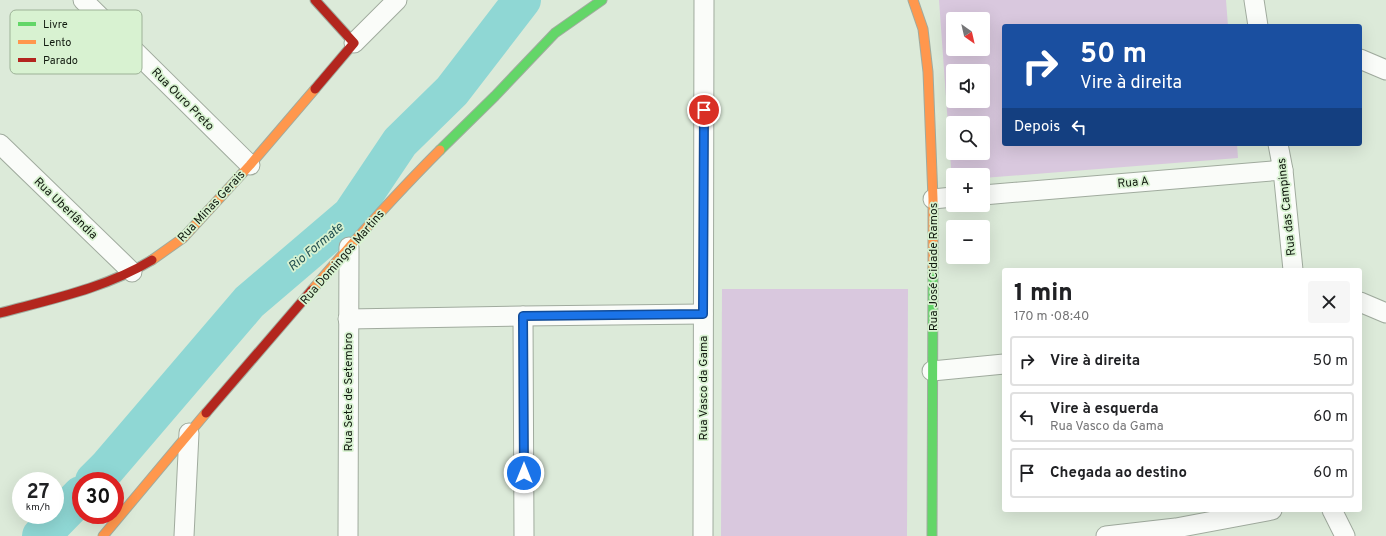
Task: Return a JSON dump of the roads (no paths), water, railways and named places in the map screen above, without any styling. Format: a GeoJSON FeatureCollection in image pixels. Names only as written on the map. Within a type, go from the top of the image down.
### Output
{"type":"FeatureCollection","features":[{"type":"Feature","properties":{"kind":"street","name":"Rua Ouro Preto"},"geometry":{"type":"LineString","coordinates":[[83,0],[93,10]]}},
{"type":"Feature","properties":{"kind":"street"},"geometry":{"type":"LineString","coordinates":[[314,0],[354,42],[397,0]]}},
{"type":"Feature","properties":{"kind":"street","name":"Rua Domingos Martins"},"geometry":{"type":"LineString","coordinates":[[103,536],[189,433],[245,370],[349,247],[416,174],[495,96],[555,33],[602,0]]}},
{"type":"Feature","properties":{"kind":"street","name":"Rua Vasco da Gama"},"geometry":{"type":"LineString","coordinates":[[703,536],[704,0]]}},
{"type":"Feature","properties":{"kind":"street","name":"Rua José Cidade Ramos"},"geometry":{"type":"LineString","coordinates":[[913,0],[923,29],[928,72],[933,199],[932,536]]}},
{"type":"Feature","properties":{"kind":"street"},"geometry":{"type":"LineString","coordinates":[[1254,0],[1258,24]]}},
{"type":"Feature","properties":{"kind":"street","name":"Rua Minas Gerais"},"geometry":{"type":"LineString","coordinates":[[0,313],[79,292],[132,272],[184,238],[250,165],[354,42]]}},
{"type":"Feature","properties":{"kind":"street","name":"Rua Ouro Preto"},"geometry":{"type":"LineString","coordinates":[[142,58],[250,165]]}},
{"type":"Feature","properties":{"kind":"street"},"geometry":{"type":"LineString","coordinates":[[1362,60],[1386,70]]}},
{"type":"Feature","properties":{"kind":"street","name":"Rua Uberlândia"},"geometry":{"type":"LineString","coordinates":[[0,144],[132,272]]}},
{"type":"Feature","properties":{"kind":"street","name":"Rua das Campinas"},"geometry":{"type":"LineString","coordinates":[[1278,146],[1283,170],[1293,268]]}},
{"type":"Feature","properties":{"kind":"street","name":"Rua A"},"geometry":{"type":"LineString","coordinates":[[990,194],[1283,170]]}},
{"type":"Feature","properties":{"kind":"street"},"geometry":{"type":"LineString","coordinates":[[933,199],[946,198]]}},
{"type":"Feature","properties":{"kind":"street","name":"Rua Sete de Setembro"},"geometry":{"type":"LineString","coordinates":[[348,536],[349,247]]}},
{"type":"Feature","properties":{"kind":"street"},"geometry":{"type":"LineString","coordinates":[[1362,303],[1386,313]]}},
{"type":"Feature","properties":{"kind":"street"},"geometry":{"type":"LineString","coordinates":[[348,319],[703,314]]}},
{"type":"Feature","properties":{"kind":"street"},"geometry":{"type":"LineString","coordinates":[[523,316],[524,536]]}},
{"type":"Feature","properties":{"kind":"street"},"geometry":{"type":"LineString","coordinates":[[932,371],[1002,364]]}},
{"type":"Feature","properties":{"kind":"street"},"geometry":{"type":"LineString","coordinates":[[184,536],[189,433]]}},
{"type":"Feature","properties":{"kind":"street"},"geometry":{"type":"LineString","coordinates":[[1106,536],[1177,532],[1263,512]]}},
{"type":"Feature","properties":{"kind":"street"},"geometry":{"type":"LineString","coordinates":[[1333,512],[1345,536]]}},
{"type":"Feature","properties":{"kind":"waterway","name":"Rio Formate"},"geometry":{"type":"LineString","coordinates":[[103,472],[249,302],[351,215],[400,142],[452,91],[522,0]]}},
{"type":"Feature","properties":{"kind":"waterway","name":"Rio Formate"},"geometry":{"type":"LineString","coordinates":[[41,536],[72,504]]}}]}
